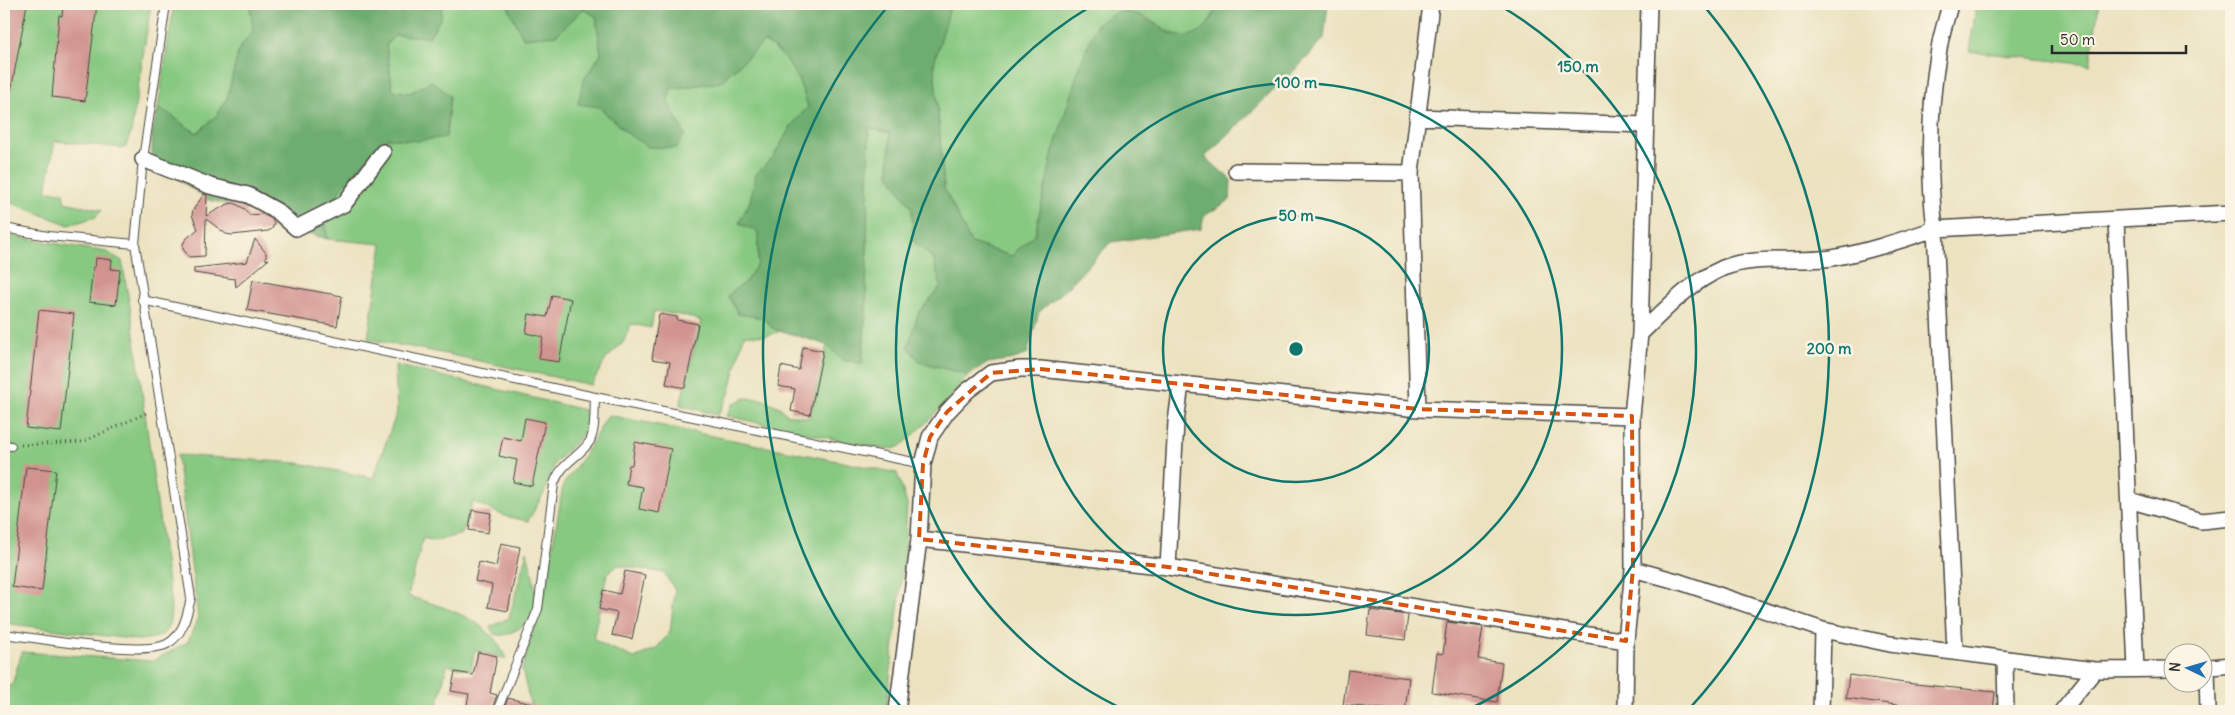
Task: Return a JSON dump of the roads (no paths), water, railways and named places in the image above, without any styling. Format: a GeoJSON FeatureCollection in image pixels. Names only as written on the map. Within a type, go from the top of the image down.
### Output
{"type":"FeatureCollection","features":[{"type":"Feature","properties":{"kind":"street"},"geometry":{"type":"LineString","coordinates":[[1418,409],[1411,173],[1431,4]]}},
{"type":"Feature","properties":{"kind":"street"},"geometry":{"type":"LineString","coordinates":[[1625,711],[1626,641],[1633,569],[1632,416],[1640,334],[1649,4]]}},
{"type":"Feature","properties":{"kind":"street"},"geometry":{"type":"LineString","coordinates":[[1950,4],[1939,48],[1930,141],[1930,185],[1935,229],[1955,651]]}},
{"type":"Feature","properties":{"kind":"street"},"geometry":{"type":"LineString","coordinates":[[1417,117],[1646,125]]}},
{"type":"Feature","properties":{"kind":"street"},"geometry":{"type":"LineString","coordinates":[[143,159],[210,186],[248,195],[277,211],[296,228],[344,204],[383,152]]}},
{"type":"Feature","properties":{"kind":"street"},"geometry":{"type":"LineString","coordinates":[[1236,171],[1411,173]]}},
{"type":"Feature","properties":{"kind":"street"},"geometry":{"type":"LineString","coordinates":[[1640,334],[1687,288],[1724,268],[1750,263],[1832,258],[1892,244],[1935,229],[2231,213]]}},
{"type":"Feature","properties":{"kind":"street"},"geometry":{"type":"LineString","coordinates":[[2116,220],[2136,669]]}},
{"type":"Feature","properties":{"kind":"street"},"geometry":{"type":"LineString","coordinates":[[897,711],[919,539],[923,464],[930,437],[947,412],[967,391],[991,373],[1020,369],[1040,369],[1418,409],[1632,416]]}},
{"type":"Feature","properties":{"kind":"street"},"geometry":{"type":"LineString","coordinates":[[1168,567],[1176,422],[1181,384]]}},
{"type":"Feature","properties":{"kind":"street"},"geometry":{"type":"LineString","coordinates":[[2129,500],[2201,521],[2231,518]]}},
{"type":"Feature","properties":{"kind":"street"},"geometry":{"type":"LineString","coordinates":[[919,539],[1168,567],[1626,641]]}},
{"type":"Feature","properties":{"kind":"street"},"geometry":{"type":"LineString","coordinates":[[1633,569],[1680,582],[1823,630],[1890,644],[2095,670],[2162,669]]}},
{"type":"Feature","properties":{"kind":"street"},"geometry":{"type":"LineString","coordinates":[[1821,711],[1823,630]]}},
{"type":"Feature","properties":{"kind":"street"},"geometry":{"type":"LineString","coordinates":[[2005,660],[2006,711]]}},
{"type":"Feature","properties":{"kind":"street"},"geometry":{"type":"LineString","coordinates":[[2212,667],[2231,665]]}},
{"type":"Feature","properties":{"kind":"street"},"geometry":{"type":"LineString","coordinates":[[2062,711],[2095,670]]}},
{"type":"Feature","properties":{"kind":"street"},"geometry":{"type":"LineString","coordinates":[[2207,692],[2208,711]]}},
{"type":"Feature","properties":{"kind":"lane"},"geometry":{"type":"LineString","coordinates":[[4,634],[133,649],[167,644],[184,626],[192,598],[142,300],[135,244],[143,159],[166,4]]}},
{"type":"Feature","properties":{"kind":"lane"},"geometry":{"type":"LineString","coordinates":[[4,228],[48,236],[135,244]]}},
{"type":"Feature","properties":{"kind":"lane"},"geometry":{"type":"LineString","coordinates":[[142,300],[595,397],[923,464]]}},
{"type":"Feature","properties":{"kind":"lane"},"geometry":{"type":"LineString","coordinates":[[498,711],[538,609],[554,484],[563,466],[590,441],[595,397]]}}]}
